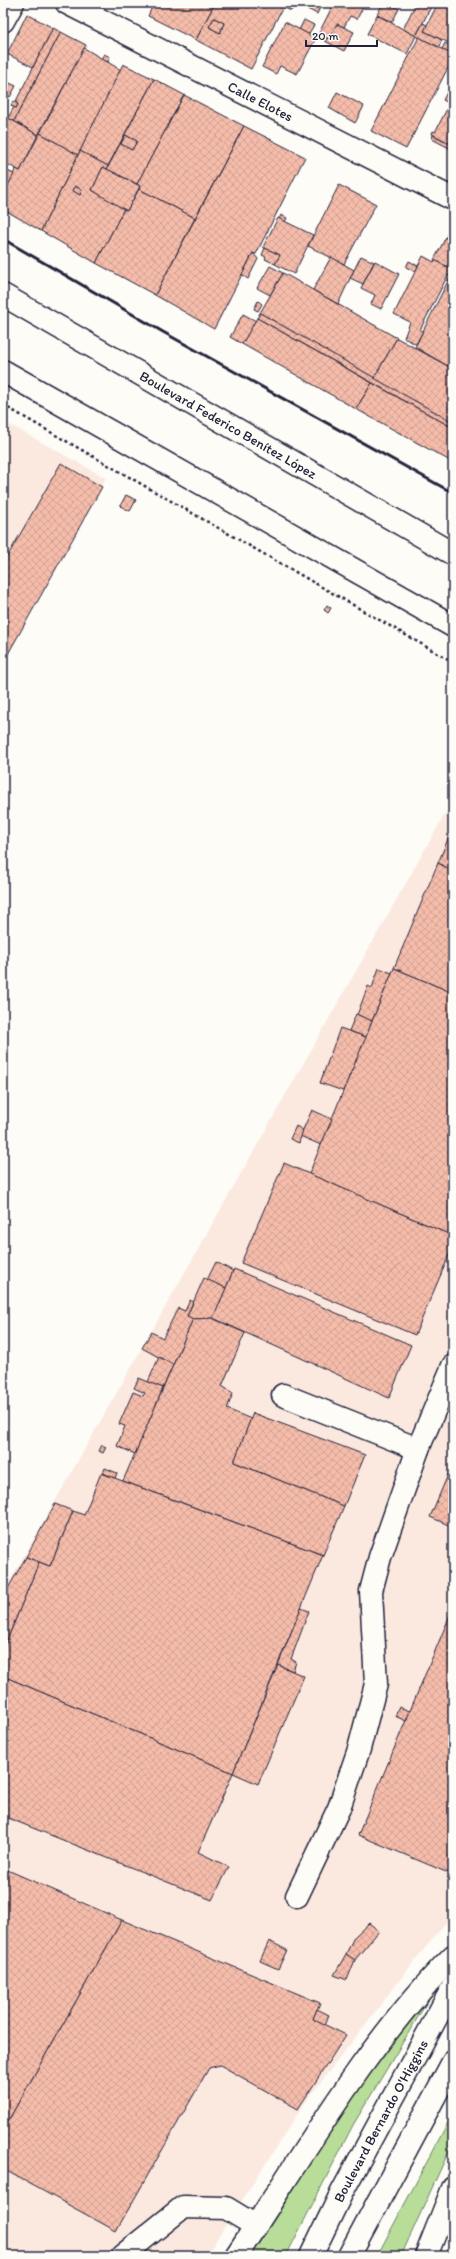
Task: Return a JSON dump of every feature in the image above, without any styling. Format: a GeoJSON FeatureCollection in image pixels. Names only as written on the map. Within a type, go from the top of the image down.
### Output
{"type":"FeatureCollection","features":[{"type":"Feature","properties":{"kind":"main road"},"geometry":{"type":"LineString","coordinates":[[3,21],[13,3]]}},
{"type":"Feature","properties":{"kind":"main road","name":"Calle Elotes"},"geometry":{"type":"LineString","coordinates":[[67,3],[453,199]]}},
{"type":"Feature","properties":{"kind":"main road","name":"Boulevard Federico Benítez López"},"geometry":{"type":"LineString","coordinates":[[3,296],[453,554]]}},
{"type":"Feature","properties":{"kind":"main road"},"geometry":{"type":"LineString","coordinates":[[3,371],[453,626]]}},
{"type":"Feature","properties":{"kind":"main road"},"geometry":{"type":"LineString","coordinates":[[297,1896],[339,1808],[359,1749],[376,1684],[371,1591],[380,1557],[418,1449],[453,1366]]}},
{"type":"Feature","properties":{"kind":"main road"},"geometry":{"type":"LineString","coordinates":[[283,1395],[418,1449]]}},
{"type":"Feature","properties":{"kind":"main road"},"geometry":{"type":"LineString","coordinates":[[236,2256],[369,2056],[411,2000],[453,1956]]}},
{"type":"Feature","properties":{"kind":"main road","name":"Boulevard Bernardo O'Higgins"},"geometry":{"type":"LineString","coordinates":[[311,2256],[342,2192],[453,1987]]}},
{"type":"Feature","properties":{"kind":"main road"},"geometry":{"type":"LineString","coordinates":[[349,2256],[453,2062]]}},
{"type":"Feature","properties":{"kind":"main road"},"geometry":{"type":"LineString","coordinates":[[426,2256],[453,2188]]}},
{"type":"Feature","properties":{"kind":"main road"},"geometry":{"type":"LineString","coordinates":[[122,2256],[183,2207],[226,2208],[256,2226]]}},
{"type":"Feature","properties":{"kind":"path"},"geometry":{"type":"LineString","coordinates":[[3,404],[453,662]]}},
{"type":"Feature","properties":{"kind":"shaded area"},"geometry":{"type":"Polygon","coordinates":[[[3,421],[106,478],[3,663],[3,421]]]}},
{"type":"Feature","properties":{"kind":"shaded area"},"geometry":{"type":"Polygon","coordinates":[[[453,800],[453,1914],[416,1959],[304,2104],[206,2256],[3,2256],[3,1593],[453,800]]]}},
{"type":"Feature","properties":{"kind":"green space"},"geometry":{"type":"Polygon","coordinates":[[[439,1979],[427,2002],[353,2125],[286,2256],[245,2256],[349,2097],[439,1979]]]}},
{"type":"Feature","properties":{"kind":"green space"},"geometry":{"type":"Polygon","coordinates":[[[453,2113],[453,2142],[401,2256],[377,2256],[453,2113]]]}},
{"type":"Feature","properties":{"kind":"building"},"geometry":{"type":"Polygon","coordinates":[[[132,3],[143,3],[140,7],[132,3]]]}},
{"type":"Feature","properties":{"kind":"building"},"geometry":{"type":"Polygon","coordinates":[[[154,3],[215,3],[196,40],[148,16],[154,3]]]}},
{"type":"Feature","properties":{"kind":"building"},"geometry":{"type":"Polygon","coordinates":[[[215,3],[285,3],[251,69],[196,40],[215,3]],[[214,18],[209,27],[220,33],[224,23],[214,18]]]}},
{"type":"Feature","properties":{"kind":"building"},"geometry":{"type":"Polygon","coordinates":[[[285,3],[295,3],[291,11],[283,7],[285,3]]]}},
{"type":"Feature","properties":{"kind":"building"},"geometry":{"type":"Polygon","coordinates":[[[296,3],[322,3],[317,14],[296,3]]]}},
{"type":"Feature","properties":{"kind":"building"},"geometry":{"type":"Polygon","coordinates":[[[334,3],[355,3],[363,7],[357,19],[350,16],[344,27],[337,24],[329,39],[319,33],[334,3]]]}},
{"type":"Feature","properties":{"kind":"building"},"geometry":{"type":"Polygon","coordinates":[[[383,3],[388,3],[399,9],[392,22],[377,15],[383,3]]]}},
{"type":"Feature","properties":{"kind":"building"},"geometry":{"type":"Polygon","coordinates":[[[416,3],[433,3],[416,36],[403,29],[416,3]]]}},
{"type":"Feature","properties":{"kind":"building"},"geometry":{"type":"Polygon","coordinates":[[[438,3],[453,3],[453,40],[451,44],[424,31],[438,3]]]}},
{"type":"Feature","properties":{"kind":"building"},"geometry":{"type":"Polygon","coordinates":[[[27,14],[53,28],[33,67],[7,54],[27,14]]]}},
{"type":"Feature","properties":{"kind":"building"},"geometry":{"type":"Polygon","coordinates":[[[377,15],[416,36],[407,54],[367,34],[377,15]]]}},
{"type":"Feature","properties":{"kind":"building"},"geometry":{"type":"Polygon","coordinates":[[[214,18],[224,23],[220,33],[209,27],[214,18]]]}},
{"type":"Feature","properties":{"kind":"building"},"geometry":{"type":"Polygon","coordinates":[[[304,20],[314,25],[308,35],[299,30],[304,20]]]}},
{"type":"Feature","properties":{"kind":"building"},"geometry":{"type":"Polygon","coordinates":[[[285,22],[316,38],[297,74],[280,66],[276,74],[262,67],[285,22]]]}},
{"type":"Feature","properties":{"kind":"building"},"geometry":{"type":"Polygon","coordinates":[[[423,23],[427,25],[424,31],[442,40],[439,47],[416,36],[423,23]]]}},
{"type":"Feature","properties":{"kind":"building"},"geometry":{"type":"Polygon","coordinates":[[[337,24],[354,32],[344,51],[325,41],[327,38],[329,39],[337,24]]]}},
{"type":"Feature","properties":{"kind":"building"},"geometry":{"type":"Polygon","coordinates":[[[53,28],[61,32],[14,121],[8,118],[14,107],[16,108],[18,104],[15,103],[53,28]]]}},
{"type":"Feature","properties":{"kind":"building"},"geometry":{"type":"Polygon","coordinates":[[[61,32],[86,45],[38,135],[14,121],[61,32]]]}},
{"type":"Feature","properties":{"kind":"building"},"geometry":{"type":"Polygon","coordinates":[[[419,37],[453,55],[453,58],[406,149],[371,131],[419,37]]]}},
{"type":"Feature","properties":{"kind":"building"},"geometry":{"type":"Polygon","coordinates":[[[445,43],[453,47],[453,55],[442,49],[445,43]]]}},
{"type":"Feature","properties":{"kind":"building"},"geometry":{"type":"Polygon","coordinates":[[[84,48],[121,70],[78,155],[40,133],[84,48]]]}},
{"type":"Feature","properties":{"kind":"building"},"geometry":{"type":"Polygon","coordinates":[[[104,54],[110,57],[108,62],[101,59],[104,54]]]}},
{"type":"Feature","properties":{"kind":"building"},"geometry":{"type":"Polygon","coordinates":[[[123,64],[154,79],[108,166],[80,151],[123,64]]]}},
{"type":"Feature","properties":{"kind":"building"},"geometry":{"type":"Polygon","coordinates":[[[154,79],[184,95],[137,184],[107,169],[154,79]],[[125,135],[121,144],[132,150],[137,141],[125,135]]]}},
{"type":"Feature","properties":{"kind":"building"},"geometry":{"type":"Polygon","coordinates":[[[5,81],[16,86],[10,97],[3,93],[5,81]]]}},
{"type":"Feature","properties":{"kind":"building"},"geometry":{"type":"Polygon","coordinates":[[[453,81],[453,105],[443,100],[453,81]]]}},
{"type":"Feature","properties":{"kind":"building"},"geometry":{"type":"Polygon","coordinates":[[[337,92],[364,106],[355,123],[329,108],[337,92]]]}},
{"type":"Feature","properties":{"kind":"building"},"geometry":{"type":"Polygon","coordinates":[[[184,95],[244,126],[195,218],[139,189],[140,186],[137,184],[184,95]]]}},
{"type":"Feature","properties":{"kind":"building"},"geometry":{"type":"Polygon","coordinates":[[[13,101],[18,104],[16,108],[11,106],[13,101]]]}},
{"type":"Feature","properties":{"kind":"building"},"geometry":{"type":"Polygon","coordinates":[[[450,103],[453,105],[453,145],[432,134],[433,131],[435,132],[450,103]]]}},
{"type":"Feature","properties":{"kind":"building"},"geometry":{"type":"Polygon","coordinates":[[[3,115],[38,135],[20,171],[5,163],[3,167],[3,115]]]}},
{"type":"Feature","properties":{"kind":"building"},"geometry":{"type":"Polygon","coordinates":[[[244,126],[305,157],[256,254],[253,253],[214,329],[155,295],[244,126]]]}},
{"type":"Feature","properties":{"kind":"building"},"geometry":{"type":"Polygon","coordinates":[[[40,133],[78,155],[41,231],[3,209],[3,195],[13,174],[16,169],[20,171],[40,133]]]}},
{"type":"Feature","properties":{"kind":"building"},"geometry":{"type":"Polygon","coordinates":[[[125,135],[137,141],[132,150],[121,144],[125,135]]]}},
{"type":"Feature","properties":{"kind":"building"},"geometry":{"type":"Polygon","coordinates":[[[433,135],[453,145],[453,150],[432,139],[433,135]]]}},
{"type":"Feature","properties":{"kind":"building"},"geometry":{"type":"Polygon","coordinates":[[[80,151],[108,166],[107,169],[103,167],[92,190],[124,209],[96,263],[41,231],[80,151]],[[75,186],[72,190],[80,195],[82,190],[75,186]]]}},
{"type":"Feature","properties":{"kind":"building"},"geometry":{"type":"Polygon","coordinates":[[[103,167],[140,186],[127,211],[92,190],[103,167]]]}},
{"type":"Feature","properties":{"kind":"building"},"geometry":{"type":"Polygon","coordinates":[[[5,170],[14,174],[3,195],[3,174],[5,170]]]}},
{"type":"Feature","properties":{"kind":"building"},"geometry":{"type":"Polygon","coordinates":[[[339,185],[376,204],[344,264],[308,246],[339,185]]]}},
{"type":"Feature","properties":{"kind":"building"},"geometry":{"type":"Polygon","coordinates":[[[75,186],[82,190],[80,195],[72,190],[75,186]]]}},
{"type":"Feature","properties":{"kind":"building"},"geometry":{"type":"Polygon","coordinates":[[[139,189],[195,218],[155,295],[96,263],[124,209],[127,211],[139,189]]]}},
{"type":"Feature","properties":{"kind":"building"},"geometry":{"type":"Polygon","coordinates":[[[281,215],[287,218],[285,222],[279,219],[281,215]]]}},
{"type":"Feature","properties":{"kind":"building"},"geometry":{"type":"Polygon","coordinates":[[[278,218],[313,235],[294,274],[275,264],[280,255],[263,247],[278,218]]]}},
{"type":"Feature","properties":{"kind":"building"},"geometry":{"type":"Polygon","coordinates":[[[449,231],[453,233],[453,269],[434,260],[449,231]]]}},
{"type":"Feature","properties":{"kind":"building"},"geometry":{"type":"Polygon","coordinates":[[[265,248],[280,255],[275,264],[265,259],[266,257],[262,255],[265,248]]]}},
{"type":"Feature","properties":{"kind":"building"},"geometry":{"type":"Polygon","coordinates":[[[253,253],[258,259],[248,279],[242,275],[253,253]]]}},
{"type":"Feature","properties":{"kind":"building"},"geometry":{"type":"Polygon","coordinates":[[[361,256],[374,262],[363,284],[350,278],[361,256]]]}},
{"type":"Feature","properties":{"kind":"building"},"geometry":{"type":"Polygon","coordinates":[[[423,256],[434,262],[435,260],[453,271],[450,276],[448,275],[420,330],[423,331],[416,344],[404,338],[410,322],[394,314],[423,256]]]}},
{"type":"Feature","properties":{"kind":"building"},"geometry":{"type":"Polygon","coordinates":[[[331,257],[354,270],[338,304],[313,290],[331,257]]]}},
{"type":"Feature","properties":{"kind":"building"},"geometry":{"type":"Polygon","coordinates":[[[375,261],[399,274],[381,309],[371,304],[375,295],[361,288],[375,261]]]}},
{"type":"Feature","properties":{"kind":"building"},"geometry":{"type":"Polygon","coordinates":[[[409,261],[418,266],[415,272],[406,267],[409,261]]]}},
{"type":"Feature","properties":{"kind":"building"},"geometry":{"type":"Polygon","coordinates":[[[270,266],[283,273],[270,295],[257,288],[270,266]]]}},
{"type":"Feature","properties":{"kind":"building"},"geometry":{"type":"Polygon","coordinates":[[[453,271],[453,369],[415,347],[453,271]]]}},
{"type":"Feature","properties":{"kind":"building"},"geometry":{"type":"Polygon","coordinates":[[[283,273],[397,338],[374,378],[260,313],[283,273]]]}},
{"type":"Feature","properties":{"kind":"building"},"geometry":{"type":"Polygon","coordinates":[[[258,301],[262,304],[258,311],[254,309],[258,301]]]}},
{"type":"Feature","properties":{"kind":"building"},"geometry":{"type":"Polygon","coordinates":[[[260,313],[453,422],[453,428],[257,318],[260,313]]]}},
{"type":"Feature","properties":{"kind":"building"},"geometry":{"type":"Polygon","coordinates":[[[243,314],[256,321],[242,344],[230,337],[243,314]]]}},
{"type":"Feature","properties":{"kind":"building"},"geometry":{"type":"Polygon","coordinates":[[[257,318],[372,383],[356,409],[242,344],[257,318]]]}},
{"type":"Feature","properties":{"kind":"building"},"geometry":{"type":"Polygon","coordinates":[[[397,338],[453,369],[453,422],[374,378],[397,338]]]}},
{"type":"Feature","properties":{"kind":"building"},"geometry":{"type":"Polygon","coordinates":[[[372,383],[453,428],[452,462],[356,409],[372,383]]]}},
{"type":"Feature","properties":{"kind":"building"},"geometry":{"type":"Polygon","coordinates":[[[61,463],[102,487],[9,652],[3,648],[3,564],[61,463]]]}},
{"type":"Feature","properties":{"kind":"building"},"geometry":{"type":"Polygon","coordinates":[[[126,495],[136,500],[130,511],[120,506],[126,495]]]}},
{"type":"Feature","properties":{"kind":"building"},"geometry":{"type":"Polygon","coordinates":[[[327,605],[331,608],[328,613],[324,610],[327,605]]]}},
{"type":"Feature","properties":{"kind":"building"},"geometry":{"type":"Polygon","coordinates":[[[3,648],[9,652],[3,663],[3,648]]]}},
{"type":"Feature","properties":{"kind":"building"},"geometry":{"type":"Polygon","coordinates":[[[448,839],[453,841],[453,871],[438,863],[448,839]]]}},
{"type":"Feature","properties":{"kind":"building"},"geometry":{"type":"Polygon","coordinates":[[[438,863],[453,871],[453,993],[394,968],[438,863]]]}},
{"type":"Feature","properties":{"kind":"building"},"geometry":{"type":"Polygon","coordinates":[[[379,968],[392,973],[372,1021],[357,1015],[368,986],[372,988],[379,968]]]}},
{"type":"Feature","properties":{"kind":"building"},"geometry":{"type":"Polygon","coordinates":[[[394,968],[453,993],[453,1236],[309,1174],[394,968]]]}},
{"type":"Feature","properties":{"kind":"building"},"geometry":{"type":"Polygon","coordinates":[[[356,1014],[372,1021],[366,1037],[349,1031],[356,1014]]]}},
{"type":"Feature","properties":{"kind":"building"},"geometry":{"type":"Polygon","coordinates":[[[340,1028],[366,1037],[343,1091],[320,1083],[340,1028]]]}},
{"type":"Feature","properties":{"kind":"building"},"geometry":{"type":"Polygon","coordinates":[[[312,1110],[332,1119],[321,1145],[300,1136],[312,1110]]]}},
{"type":"Feature","properties":{"kind":"building"},"geometry":{"type":"Polygon","coordinates":[[[296,1126],[303,1130],[299,1143],[290,1139],[296,1126]]]}},
{"type":"Feature","properties":{"kind":"building"},"geometry":{"type":"Polygon","coordinates":[[[284,1163],[453,1236],[453,1246],[415,1335],[241,1263],[284,1163]]]}},
{"type":"Feature","properties":{"kind":"building"},"geometry":{"type":"Polygon","coordinates":[[[216,1262],[233,1271],[226,1288],[207,1280],[216,1262]]]}},
{"type":"Feature","properties":{"kind":"building"},"geometry":{"type":"Polygon","coordinates":[[[234,1269],[411,1345],[389,1398],[213,1318],[234,1269]]]}},
{"type":"Feature","properties":{"kind":"building"},"geometry":{"type":"Polygon","coordinates":[[[204,1278],[226,1288],[213,1318],[193,1319],[187,1316],[204,1278]]]}},
{"type":"Feature","properties":{"kind":"building"},"geometry":{"type":"Polygon","coordinates":[[[190,1300],[193,1302],[187,1316],[193,1319],[173,1365],[142,1348],[151,1332],[163,1338],[178,1308],[185,1311],[190,1300]]]}},
{"type":"Feature","properties":{"kind":"building"},"geometry":{"type":"Polygon","coordinates":[[[212,1318],[245,1333],[222,1386],[233,1393],[227,1409],[251,1419],[234,1462],[344,1506],[323,1555],[123,1481],[193,1319],[212,1318]]]}},
{"type":"Feature","properties":{"kind":"building"},"geometry":{"type":"Polygon","coordinates":[[[159,1357],[173,1365],[163,1388],[148,1382],[159,1357]]]}},
{"type":"Feature","properties":{"kind":"building"},"geometry":{"type":"Polygon","coordinates":[[[139,1378],[163,1388],[135,1454],[117,1446],[125,1426],[119,1424],[133,1392],[143,1396],[145,1393],[134,1388],[139,1378]]]}},
{"type":"Feature","properties":{"kind":"building"},"geometry":{"type":"Polygon","coordinates":[[[253,1413],[365,1455],[344,1506],[234,1462],[253,1413]]]}},
{"type":"Feature","properties":{"kind":"building"},"geometry":{"type":"Polygon","coordinates":[[[102,1445],[106,1447],[103,1453],[99,1451],[102,1445]]]}},
{"type":"Feature","properties":{"kind":"building"},"geometry":{"type":"Polygon","coordinates":[[[453,1463],[453,1527],[430,1517],[453,1463]]]}},
{"type":"Feature","properties":{"kind":"building"},"geometry":{"type":"Polygon","coordinates":[[[105,1468],[117,1473],[115,1478],[103,1473],[105,1468]]]}},
{"type":"Feature","properties":{"kind":"building"},"geometry":{"type":"Polygon","coordinates":[[[101,1473],[323,1555],[233,1773],[3,1676],[3,1650],[39,1562],[50,1566],[73,1511],[84,1515],[101,1473]]]}},
{"type":"Feature","properties":{"kind":"building"},"geometry":{"type":"Polygon","coordinates":[[[55,1504],[73,1511],[50,1566],[26,1557],[55,1504]]]}},
{"type":"Feature","properties":{"kind":"building"},"geometry":{"type":"Polygon","coordinates":[[[26,1557],[39,1562],[3,1650],[3,1597],[26,1557]]]}},
{"type":"Feature","properties":{"kind":"building"},"geometry":{"type":"Polygon","coordinates":[[[301,1608],[309,1611],[291,1659],[296,1662],[293,1671],[278,1665],[301,1608]]]}},
{"type":"Feature","properties":{"kind":"building"},"geometry":{"type":"Polygon","coordinates":[[[453,1608],[453,1875],[358,1835],[453,1608]]]}},
{"type":"Feature","properties":{"kind":"building"},"geometry":{"type":"Polygon","coordinates":[[[278,1665],[304,1676],[258,1784],[233,1773],[278,1665]]]}},
{"type":"Feature","properties":{"kind":"building"},"geometry":{"type":"Polygon","coordinates":[[[3,1676],[233,1773],[198,1852],[229,1867],[212,1900],[3,1816],[3,1676]]]}},
{"type":"Feature","properties":{"kind":"building"},"geometry":{"type":"Polygon","coordinates":[[[399,1707],[410,1711],[406,1721],[395,1716],[399,1707]]]}},
{"type":"Feature","properties":{"kind":"building"},"geometry":{"type":"Polygon","coordinates":[[[3,1868],[122,1920],[3,2130],[3,1868]]]}},
{"type":"Feature","properties":{"kind":"building"},"geometry":{"type":"Polygon","coordinates":[[[122,1920],[320,2003],[313,2019],[346,2035],[298,2109],[220,2065],[209,2068],[116,2231],[3,2169],[3,2130],[122,1920]]]}},
{"type":"Feature","properties":{"kind":"building"},"geometry":{"type":"Polygon","coordinates":[[[369,1923],[379,1931],[354,1961],[346,1954],[354,1937],[369,1923]]]}},
{"type":"Feature","properties":{"kind":"building"},"geometry":{"type":"Polygon","coordinates":[[[269,1941],[287,1950],[278,1969],[260,1961],[269,1941]]]}},
{"type":"Feature","properties":{"kind":"building"},"geometry":{"type":"Polygon","coordinates":[[[346,1954],[355,1960],[347,1980],[334,1975],[346,1954]]]}},
{"type":"Feature","properties":{"kind":"building"},"geometry":{"type":"Polygon","coordinates":[[[317,2009],[329,2015],[324,2025],[313,2019],[317,2009]]]}},
{"type":"Feature","properties":{"kind":"railway"},"geometry":{"type":"LineString","coordinates":[[3,239],[163,332],[453,493]]}}]}
